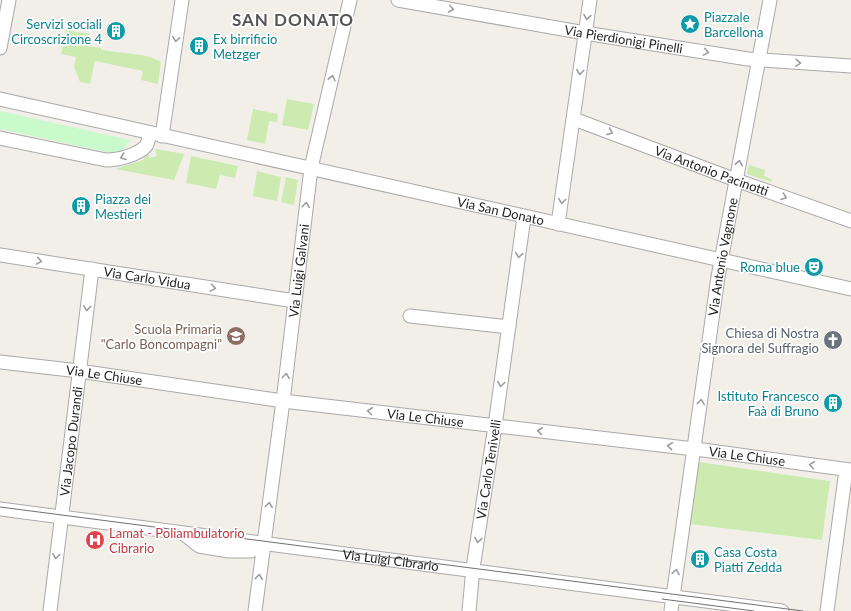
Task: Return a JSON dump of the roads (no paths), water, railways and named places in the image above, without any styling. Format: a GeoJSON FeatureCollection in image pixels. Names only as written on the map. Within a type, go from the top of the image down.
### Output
{"type":"FeatureCollection","features":[{"type":"Feature","properties":{"kind":"street"},"geometry":{"type":"LineString","coordinates":[[0,48],[9,0]]}},
{"type":"Feature","properties":{"kind":"street"},"geometry":{"type":"LineString","coordinates":[[0,138],[106,160],[118,160],[142,149],[156,134],[182,0]]}},
{"type":"Feature","properties":{"kind":"street","name":"Via Luigi Galvani"},"geometry":{"type":"LineString","coordinates":[[255,611],[283,401],[311,168],[350,0]]}},
{"type":"Feature","properties":{"kind":"street","name":"Via Pierdionigi Pinelli"},"geometry":{"type":"LineString","coordinates":[[398,0],[585,33],[759,60],[851,66]]}},
{"type":"Feature","properties":{"kind":"street"},"geometry":{"type":"LineString","coordinates":[[558,224],[590,0]]}},
{"type":"Feature","properties":{"kind":"street","name":"Via Antonio Vagnone"},"geometry":{"type":"LineString","coordinates":[[671,611],[721,260],[770,0]]}},
{"type":"Feature","properties":{"kind":"street","name":"Via San Donato"},"geometry":{"type":"LineString","coordinates":[[0,99],[851,289]]}},
{"type":"Feature","properties":{"kind":"street","name":"Via Antonio Pacinotti"},"geometry":{"type":"LineString","coordinates":[[574,119],[736,180],[851,221]]}},
{"type":"Feature","properties":{"kind":"street","name":"Via Carlo Tenivelli"},"geometry":{"type":"LineString","coordinates":[[468,611],[524,216]]}},
{"type":"Feature","properties":{"kind":"street","name":"Via Carlo Vidua"},"geometry":{"type":"LineString","coordinates":[[0,255],[295,301]]}},
{"type":"Feature","properties":{"kind":"street","name":"Via Jacopo Durandi"},"geometry":{"type":"LineString","coordinates":[[50,611],[60,517],[92,269]]}},
{"type":"Feature","properties":{"kind":"street"},"geometry":{"type":"LineString","coordinates":[[410,316],[509,327]]}},
{"type":"Feature","properties":{"kind":"street","name":"Via Le Chiuse"},"geometry":{"type":"LineString","coordinates":[[0,362],[79,371],[283,401],[695,449],[849,470]]}},
{"type":"Feature","properties":{"kind":"street"},"geometry":{"type":"LineString","coordinates":[[827,611],[849,470]]}},
{"type":"Feature","properties":{"kind":"street"},"geometry":{"type":"LineString","coordinates":[[0,509],[183,533],[199,546],[229,551],[251,551],[263,544]]}},
{"type":"Feature","properties":{"kind":"street","name":"Via Luigi Cibrario"},"geometry":{"type":"LineString","coordinates":[[263,544],[782,611]]}},
{"type":"Feature","properties":{"kind":"tram line"},"geometry":{"type":"LineString","coordinates":[[0,507],[803,611]]}},
{"type":"Feature","properties":{"kind":"tram line"},"geometry":{"type":"LineString","coordinates":[[662,599],[754,611]]}},
{"type":"Feature","properties":{"kind":"place","name":"Piazzale Barcellona"},"geometry":{"type":"Point","coordinates":[690,24]}},
{"type":"Feature","properties":{"kind":"place","name":"Servizi sociali Circoscrizione 4"},"geometry":{"type":"Point","coordinates":[116,31]}},
{"type":"Feature","properties":{"kind":"place","name":"Ex birrificio Metzger"},"geometry":{"type":"Point","coordinates":[199,46]}},
{"type":"Feature","properties":{"kind":"place","name":"Piazza dei Mestieri"},"geometry":{"type":"Point","coordinates":[81,206]}},
{"type":"Feature","properties":{"kind":"place","name":"Roma blue"},"geometry":{"type":"Point","coordinates":[814,267]}},
{"type":"Feature","properties":{"kind":"place","name":"Scuola Primaria \"Carlo Boncompagni\""},"geometry":{"type":"Point","coordinates":[236,336]}},
{"type":"Feature","properties":{"kind":"place","name":"Chiesa di Nostra Signora del Suffragio"},"geometry":{"type":"Point","coordinates":[833,340]}},
{"type":"Feature","properties":{"kind":"place","name":"Istituto Francesco Faà di Bruno"},"geometry":{"type":"Point","coordinates":[833,403]}},
{"type":"Feature","properties":{"kind":"place","name":"Lamat - Poliambulatorio Cibrario"},"geometry":{"type":"Point","coordinates":[95,540]}},
{"type":"Feature","properties":{"kind":"place","name":"Casa Costa Piatti Zedda"},"geometry":{"type":"Point","coordinates":[700,559]}},
{"type":"Feature","properties":{"kind":"district","name":"SAN DONATO"},"geometry":{"type":"Point","coordinates":[293,19]}}]}
